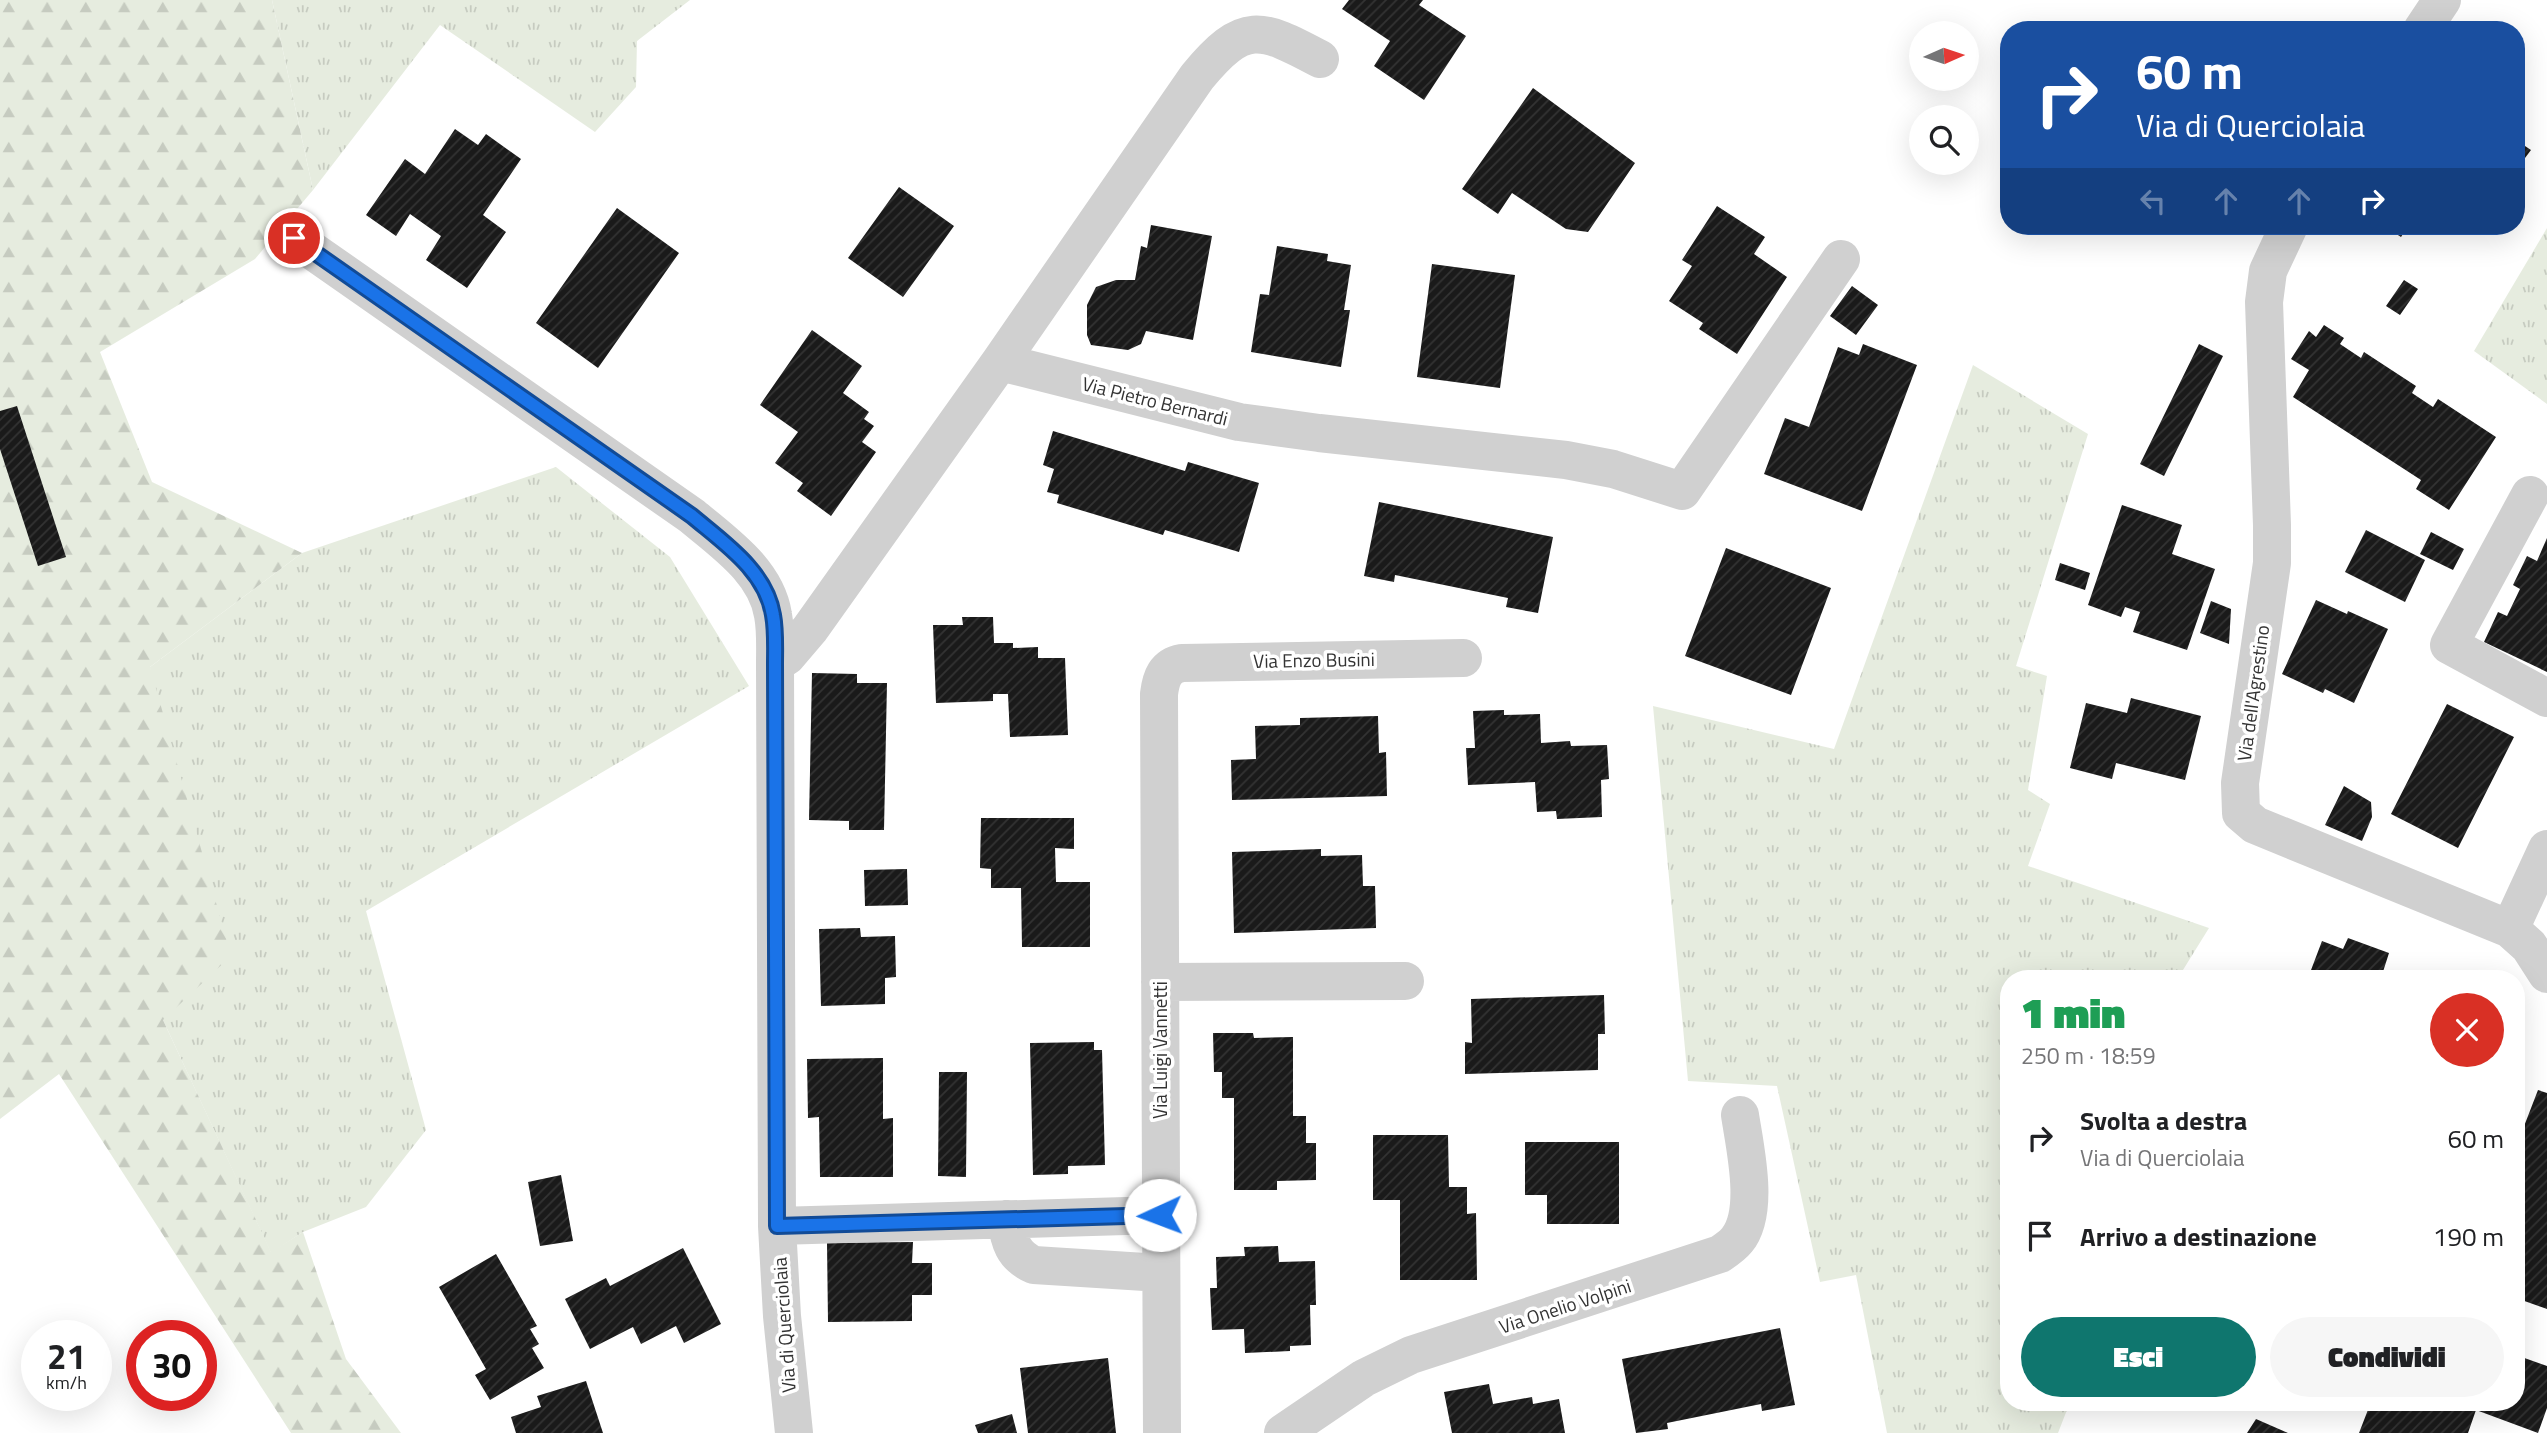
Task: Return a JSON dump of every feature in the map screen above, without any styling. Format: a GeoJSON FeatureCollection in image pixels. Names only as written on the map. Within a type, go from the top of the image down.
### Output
{"type":"FeatureCollection","features":[{"type":"Feature","properties":{"kind":"street"},"geometry":{"type":"LineString","coordinates":[[2428,21],[2442,0]]}},
{"type":"Feature","properties":{"kind":"street"},"geometry":{"type":"LineString","coordinates":[[775,664],[787,656],[810,629],[1214,56],[1242,38],[1265,34],[1286,41],[1320,59]]}},
{"type":"Feature","properties":{"kind":"street","name":"Via dell'Agrestino"},"geometry":{"type":"LineString","coordinates":[[2285,235],[2268,271],[2264,316],[2272,564],[2240,783],[2241,813],[2255,825],[2510,929],[2529,946],[2547,974]]}},
{"type":"Feature","properties":{"kind":"street","name":"Via di Querciolaia"},"geometry":{"type":"LineString","coordinates":[[294,238],[680,508],[750,568],[766,592],[773,615],[775,664],[777,1226],[782,1316],[794,1433]]}},
{"type":"Feature","properties":{"kind":"street","name":"Via Pietro Bernardi"},"geometry":{"type":"LineString","coordinates":[[1000,362],[1239,422],[1566,460],[1613,469],[1682,491],[1841,259]]}},
{"type":"Feature","properties":{"kind":"street"},"geometry":{"type":"LineString","coordinates":[[2530,495],[2449,645],[2547,698]]}},
{"type":"Feature","properties":{"kind":"street","name":"Via Enzo Busini"},"geometry":{"type":"LineString","coordinates":[[1167,670],[1182,663],[1463,657]]}},
{"type":"Feature","properties":{"kind":"street","name":"Via Luigi Vannetti"},"geometry":{"type":"LineString","coordinates":[[1162,1433],[1159,694],[1161,680],[1167,670]]}},
{"type":"Feature","properties":{"kind":"street"},"geometry":{"type":"LineString","coordinates":[[2510,929],[2547,849]]}},
{"type":"Feature","properties":{"kind":"street"},"geometry":{"type":"LineString","coordinates":[[1160,982],[1405,981]]}},
{"type":"Feature","properties":{"kind":"street","name":"Via Onelio Volpini"},"geometry":{"type":"LineString","coordinates":[[1283,1433],[1364,1378],[1411,1355],[1720,1254],[1738,1238],[1746,1218],[1747,1163],[1740,1115]]}},
{"type":"Feature","properties":{"kind":"street"},"geometry":{"type":"LineString","coordinates":[[777,1226],[1160,1215]]}},
{"type":"Feature","properties":{"kind":"street"},"geometry":{"type":"LineString","coordinates":[[1006,1219],[1015,1251],[1019,1257],[1034,1265],[1161,1273]]}},
{"type":"Feature","properties":{"kind":"green space"},"geometry":{"type":"Polygon","coordinates":[[[0,0],[272,0],[313,190],[255,259],[100,352],[152,482],[302,553],[150,667],[231,956],[163,1020],[271,1252],[303,1232],[346,1359],[401,1433],[291,1433],[59,1074],[0,1119],[0,0]]]}},
{"type":"Feature","properties":{"kind":"green space"},"geometry":{"type":"Polygon","coordinates":[[[272,0],[690,0],[637,41],[636,87],[595,132],[440,25],[313,190],[272,0]]]}},
{"type":"Feature","properties":{"kind":"green space"},"geometry":{"type":"Polygon","coordinates":[[[2547,228],[2547,404],[2474,351],[2547,228]]]}},
{"type":"Feature","properties":{"kind":"green space"},"geometry":{"type":"Polygon","coordinates":[[[1973,365],[2088,434],[2016,666],[2047,676],[2028,790],[2050,804],[2028,866],[2209,928],[2183,970],[2000,970],[2000,1411],[2067,1411],[2058,1433],[1887,1433],[1856,1275],[1820,1282],[1777,1086],[1688,1081],[1653,706],[1834,749],[1973,365]]]}},
{"type":"Feature","properties":{"kind":"green space"},"geometry":{"type":"Polygon","coordinates":[[[556,467],[670,557],[749,686],[366,911],[426,1130],[366,1207],[303,1232],[271,1253],[163,1020],[150,667],[302,553],[556,467]]]}},
{"type":"Feature","properties":{"kind":"building"},"geometry":{"type":"Polygon","coordinates":[[[1349,0],[1423,0],[1419,5],[1466,36],[1424,100],[1374,66],[1390,41],[1342,9],[1349,0]]]}},
{"type":"Feature","properties":{"kind":"building"},"geometry":{"type":"Polygon","coordinates":[[[1533,88],[1635,163],[1588,232],[1566,229],[1512,193],[1498,214],[1462,189],[1533,88]]]}},
{"type":"Feature","properties":{"kind":"building"},"geometry":{"type":"Polygon","coordinates":[[[455,129],[478,145],[486,134],[521,159],[483,215],[506,232],[467,288],[426,260],[441,236],[410,214],[396,236],[366,215],[405,159],[425,174],[455,129]]]}},
{"type":"Feature","properties":{"kind":"building"},"geometry":{"type":"Polygon","coordinates":[[[2525,146],[2531,150],[2525,158],[2525,146]]]}},
{"type":"Feature","properties":{"kind":"building"},"geometry":{"type":"Polygon","coordinates":[[[899,187],[954,226],[903,297],[848,258],[899,187]]]}},
{"type":"Feature","properties":{"kind":"building"},"geometry":{"type":"Polygon","coordinates":[[[1717,206],[1765,237],[1754,254],[1787,277],[1737,354],[1699,329],[1703,323],[1669,301],[1692,266],[1682,260],[1717,206]]]}},
{"type":"Feature","properties":{"kind":"building"},"geometry":{"type":"Polygon","coordinates":[[[617,208],[679,253],[598,368],[536,323],[617,208]]]}},
{"type":"Feature","properties":{"kind":"building"},"geometry":{"type":"Polygon","coordinates":[[[1151,225],[1212,236],[1193,340],[1146,331],[1141,344],[1128,350],[1091,345],[1087,335],[1087,305],[1096,287],[1116,280],[1135,280],[1141,246],[1147,248],[1151,225]]]}},
{"type":"Feature","properties":{"kind":"building"},"geometry":{"type":"Polygon","coordinates":[[[1277,246],[1328,254],[1327,261],[1351,265],[1344,310],[1350,310],[1341,367],[1251,352],[1260,294],[1269,295],[1277,246]]]}},
{"type":"Feature","properties":{"kind":"building"},"geometry":{"type":"Polygon","coordinates":[[[1432,264],[1515,275],[1500,388],[1417,377],[1432,264]]]}},
{"type":"Feature","properties":{"kind":"building"},"geometry":{"type":"Polygon","coordinates":[[[2404,280],[2418,289],[2400,315],[2386,306],[2404,280]]]}},
{"type":"Feature","properties":{"kind":"building"},"geometry":{"type":"Polygon","coordinates":[[[1852,286],[1878,305],[1856,335],[1830,316],[1852,286]]]}},
{"type":"Feature","properties":{"kind":"building"},"geometry":{"type":"Polygon","coordinates":[[[2324,325],[2344,338],[2340,344],[2361,358],[2364,352],[2416,386],[2412,393],[2433,407],[2438,399],[2496,437],[2449,510],[2416,489],[2421,480],[2293,397],[2309,370],[2291,359],[2309,331],[2316,337],[2324,325]]]}},
{"type":"Feature","properties":{"kind":"building"},"geometry":{"type":"Polygon","coordinates":[[[812,330],[862,366],[843,393],[869,412],[864,419],[874,426],[862,442],[876,452],[831,516],[797,491],[803,483],[775,463],[798,432],[760,405],[812,330]]]}},
{"type":"Feature","properties":{"kind":"building"},"geometry":{"type":"Polygon","coordinates":[[[1863,344],[1917,365],[1862,511],[1764,474],[1785,418],[1809,427],[1838,347],[1859,355],[1863,344]]]}},
{"type":"Feature","properties":{"kind":"building"},"geometry":{"type":"Polygon","coordinates":[[[2199,344],[2223,356],[2164,476],[2140,464],[2199,344]]]}},
{"type":"Feature","properties":{"kind":"building"},"geometry":{"type":"Polygon","coordinates":[[[17,406],[66,557],[38,566],[0,449],[0,411],[17,406]]]}},
{"type":"Feature","properties":{"kind":"building"},"geometry":{"type":"Polygon","coordinates":[[[1053,431],[1185,471],[1188,462],[1259,483],[1239,552],[1165,530],[1163,535],[1057,503],[1059,495],[1047,492],[1054,469],[1043,465],[1053,431]]]}},
{"type":"Feature","properties":{"kind":"building"},"geometry":{"type":"Polygon","coordinates":[[[1379,502],[1553,537],[1538,613],[1506,607],[1508,598],[1395,575],[1394,582],[1364,576],[1379,502]]]}},
{"type":"Feature","properties":{"kind":"building"},"geometry":{"type":"Polygon","coordinates":[[[2122,505],[2182,525],[2172,554],[2215,569],[2187,650],[2133,632],[2140,612],[2125,607],[2121,617],[2088,605],[2122,505]]]}},
{"type":"Feature","properties":{"kind":"building"},"geometry":{"type":"Polygon","coordinates":[[[2366,530],[2425,560],[2405,602],[2345,572],[2366,530]]]}},
{"type":"Feature","properties":{"kind":"building"},"geometry":{"type":"Polygon","coordinates":[[[2431,532],[2464,549],[2453,570],[2420,554],[2431,532]]]}},
{"type":"Feature","properties":{"kind":"building"},"geometry":{"type":"Polygon","coordinates":[[[2547,538],[2547,672],[2484,642],[2498,612],[2507,616],[2520,589],[2513,585],[2527,556],[2537,561],[2547,538]]]}},
{"type":"Feature","properties":{"kind":"building"},"geometry":{"type":"Polygon","coordinates":[[[1726,548],[1831,588],[1791,695],[1685,656],[1726,548]]]}},
{"type":"Feature","properties":{"kind":"building"},"geometry":{"type":"Polygon","coordinates":[[[2060,563],[2090,573],[2085,590],[2055,580],[2060,563]]]}},
{"type":"Feature","properties":{"kind":"building"},"geometry":{"type":"Polygon","coordinates":[[[2316,600],[2388,629],[2354,703],[2325,689],[2323,693],[2282,674],[2316,600]]]}},
{"type":"Feature","properties":{"kind":"building"},"geometry":{"type":"Polygon","coordinates":[[[2211,601],[2231,609],[2229,644],[2200,633],[2211,601]]]}},
{"type":"Feature","properties":{"kind":"building"},"geometry":{"type":"Polygon","coordinates":[[[962,617],[993,617],[994,643],[1013,643],[1013,648],[1038,647],[1038,658],[1065,658],[1068,735],[1010,737],[1008,694],[993,694],[993,701],[936,703],[933,625],[963,625],[962,617]]]}},
{"type":"Feature","properties":{"kind":"building"},"geometry":{"type":"Polygon","coordinates":[[[812,673],[857,674],[857,683],[887,683],[884,830],[849,830],[849,821],[809,820],[812,673]]]}},
{"type":"Feature","properties":{"kind":"building"},"geometry":{"type":"Polygon","coordinates":[[[2131,698],[2201,716],[2185,780],[2116,763],[2112,779],[2070,768],[2086,703],[2127,713],[2131,698]]]}},
{"type":"Feature","properties":{"kind":"building"},"geometry":{"type":"Polygon","coordinates":[[[2447,704],[2514,737],[2458,848],[2391,814],[2447,704]]]}},
{"type":"Feature","properties":{"kind":"building"},"geometry":{"type":"Polygon","coordinates":[[[1504,710],[1504,715],[1540,714],[1541,743],[1570,741],[1571,746],[1607,745],[1609,779],[1601,780],[1602,817],[1557,819],[1556,811],[1537,812],[1535,782],[1468,785],[1466,748],[1475,748],[1473,711],[1504,710]]]}},
{"type":"Feature","properties":{"kind":"building"},"geometry":{"type":"Polygon","coordinates":[[[1378,716],[1379,753],[1386,752],[1387,796],[1232,800],[1231,760],[1256,759],[1255,726],[1300,725],[1300,718],[1378,716]]]}},
{"type":"Feature","properties":{"kind":"building"},"geometry":{"type":"Polygon","coordinates":[[[2344,786],[2371,802],[2372,817],[2362,841],[2325,825],[2344,786]]]}},
{"type":"Feature","properties":{"kind":"building"},"geometry":{"type":"Polygon","coordinates":[[[981,818],[1074,818],[1074,849],[1055,848],[1056,882],[1090,882],[1090,947],[1022,947],[1021,888],[991,888],[991,869],[980,868],[981,818]]]}},
{"type":"Feature","properties":{"kind":"building"},"geometry":{"type":"Polygon","coordinates":[[[1321,849],[1321,856],[1362,855],[1363,886],[1375,886],[1376,928],[1234,933],[1232,852],[1321,849]]]}},
{"type":"Feature","properties":{"kind":"building"},"geometry":{"type":"Polygon","coordinates":[[[907,869],[908,905],[865,906],[864,870],[907,869]]]}},
{"type":"Feature","properties":{"kind":"building"},"geometry":{"type":"Polygon","coordinates":[[[860,928],[861,937],[895,936],[896,977],[885,978],[885,1004],[821,1006],[819,929],[860,928]]]}},
{"type":"Feature","properties":{"kind":"building"},"geometry":{"type":"Polygon","coordinates":[[[2348,938],[2389,953],[2384,970],[2311,970],[2322,941],[2343,949],[2348,938]]]}},
{"type":"Feature","properties":{"kind":"building"},"geometry":{"type":"Polygon","coordinates":[[[1604,995],[1605,1034],[1598,1034],[1598,1070],[1465,1074],[1465,1042],[1472,1043],[1471,999],[1604,995]]]}},
{"type":"Feature","properties":{"kind":"building"},"geometry":{"type":"Polygon","coordinates":[[[1213,1033],[1253,1033],[1254,1038],[1293,1037],[1293,1116],[1306,1116],[1306,1143],[1316,1143],[1316,1180],[1277,1181],[1277,1190],[1234,1190],[1234,1098],[1222,1098],[1222,1072],[1214,1072],[1213,1033]]]}},
{"type":"Feature","properties":{"kind":"building"},"geometry":{"type":"Polygon","coordinates":[[[1094,1042],[1094,1050],[1102,1050],[1105,1165],[1068,1166],[1068,1174],[1033,1175],[1030,1043],[1094,1042]]]}},
{"type":"Feature","properties":{"kind":"building"},"geometry":{"type":"Polygon","coordinates":[[[883,1058],[883,1119],[893,1118],[893,1177],[820,1177],[819,1117],[808,1118],[807,1059],[883,1058]]]}},
{"type":"Feature","properties":{"kind":"building"},"geometry":{"type":"Polygon","coordinates":[[[939,1072],[967,1072],[966,1177],[938,1176],[939,1072]]]}},
{"type":"Feature","properties":{"kind":"building"},"geometry":{"type":"Polygon","coordinates":[[[2538,1090],[2547,1093],[2547,1309],[2525,1301],[2525,1124],[2538,1090]]]}},
{"type":"Feature","properties":{"kind":"building"},"geometry":{"type":"Polygon","coordinates":[[[1373,1135],[1448,1135],[1449,1187],[1467,1187],[1467,1214],[1476,1213],[1477,1280],[1400,1280],[1400,1200],[1373,1200],[1373,1135]]]}},
{"type":"Feature","properties":{"kind":"building"},"geometry":{"type":"Polygon","coordinates":[[[1525,1142],[1619,1142],[1619,1224],[1547,1224],[1547,1195],[1525,1195],[1525,1142]]]}},
{"type":"Feature","properties":{"kind":"building"},"geometry":{"type":"Polygon","coordinates":[[[561,1175],[573,1241],[540,1246],[528,1182],[561,1175]]]}},
{"type":"Feature","properties":{"kind":"building"},"geometry":{"type":"Polygon","coordinates":[[[913,1242],[912,1263],[932,1263],[932,1295],[912,1295],[912,1321],[828,1322],[827,1243],[913,1242]]]}},
{"type":"Feature","properties":{"kind":"building"},"geometry":{"type":"Polygon","coordinates":[[[1278,1246],[1279,1262],[1315,1261],[1316,1305],[1310,1305],[1311,1345],[1290,1346],[1290,1351],[1245,1353],[1244,1329],[1212,1330],[1210,1288],[1217,1288],[1216,1257],[1245,1256],[1244,1247],[1278,1246]]]}},
{"type":"Feature","properties":{"kind":"building"},"geometry":{"type":"Polygon","coordinates":[[[683,1248],[721,1324],[684,1343],[676,1326],[641,1344],[633,1327],[590,1349],[565,1299],[606,1278],[610,1286],[683,1248]]]}},
{"type":"Feature","properties":{"kind":"building"},"geometry":{"type":"Polygon","coordinates":[[[496,1254],[537,1326],[530,1329],[539,1344],[532,1348],[544,1368],[490,1400],[475,1375],[486,1369],[439,1287],[496,1254]]]}},
{"type":"Feature","properties":{"kind":"building"},"geometry":{"type":"Polygon","coordinates":[[[1780,1328],[1795,1405],[1762,1411],[1761,1404],[1667,1423],[1668,1429],[1636,1433],[1622,1359],[1780,1328]]]}},
{"type":"Feature","properties":{"kind":"building"},"geometry":{"type":"Polygon","coordinates":[[[1108,1358],[1116,1433],[1028,1433],[1020,1368],[1108,1358]]]}},
{"type":"Feature","properties":{"kind":"building"},"geometry":{"type":"Polygon","coordinates":[[[2525,1358],[2547,1366],[2547,1408],[2538,1433],[2479,1411],[2525,1411],[2525,1358]]]}},
{"type":"Feature","properties":{"kind":"building"},"geometry":{"type":"Polygon","coordinates":[[[586,1381],[603,1433],[516,1433],[511,1417],[541,1407],[537,1396],[586,1381]]]}},
{"type":"Feature","properties":{"kind":"building"},"geometry":{"type":"Polygon","coordinates":[[[1489,1384],[1493,1404],[1532,1397],[1533,1404],[1559,1399],[1565,1433],[1452,1433],[1444,1392],[1489,1384]]]}},
{"type":"Feature","properties":{"kind":"building"},"geometry":{"type":"Polygon","coordinates":[[[2368,1411],[2476,1411],[2468,1433],[2359,1433],[2368,1411]]]}},
{"type":"Feature","properties":{"kind":"building"},"geometry":{"type":"Polygon","coordinates":[[[1012,1414],[1017,1433],[978,1433],[975,1425],[1012,1414]]]}},
{"type":"Feature","properties":{"kind":"building"},"geometry":{"type":"Polygon","coordinates":[[[2256,1419],[2288,1433],[2247,1433],[2256,1419]]]}},
{"type":"Feature","properties":{"kind":"route"},"geometry":{"type":"LineString","coordinates":[[294,238],[692,516],[750,568],[766,592],[775,634],[777,1226],[1160,1215]]}}]}
